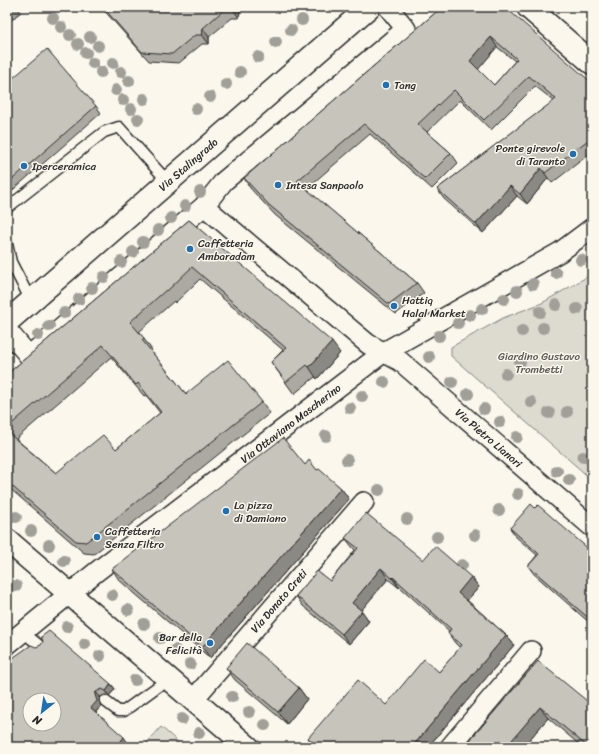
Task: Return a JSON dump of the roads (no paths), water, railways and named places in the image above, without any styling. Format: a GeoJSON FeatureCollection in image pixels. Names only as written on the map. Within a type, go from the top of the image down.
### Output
{"type":"FeatureCollection","features":[{"type":"Feature","properties":{"kind":"main road","name":"Via Stalingrado"},"geometry":{"type":"LineString","coordinates":[[7,322],[369,7]]}},
{"type":"Feature","properties":{"kind":"main road"},"geometry":{"type":"LineString","coordinates":[[528,7],[592,63]]}},
{"type":"Feature","properties":{"kind":"main road"},"geometry":{"type":"LineString","coordinates":[[7,540],[248,747]]}},
{"type":"Feature","properties":{"kind":"street"},"geometry":{"type":"LineString","coordinates":[[7,330],[29,356],[204,206],[224,181],[406,28],[388,7]]}},
{"type":"Feature","properties":{"kind":"street"},"geometry":{"type":"LineString","coordinates":[[204,206],[368,344],[384,352]]}},
{"type":"Feature","properties":{"kind":"street","name":"Via Ottaviano Mascherino"},"geometry":{"type":"LineString","coordinates":[[7,645],[69,593],[384,352],[560,252],[592,228]]}},
{"type":"Feature","properties":{"kind":"street","name":"Via Pietro Lianori"},"geometry":{"type":"LineString","coordinates":[[384,352],[400,361],[592,527]]}},
{"type":"Feature","properties":{"kind":"street","name":"Via Donato Creti"},"geometry":{"type":"LineString","coordinates":[[193,700],[364,502]]}},
{"type":"Feature","properties":{"kind":"street"},"geometry":{"type":"LineString","coordinates":[[450,747],[531,651]]}},
{"type":"Feature","properties":{"kind":"lane"},"geometry":{"type":"LineString","coordinates":[[7,208],[104,132],[119,127],[168,182]]}},
{"type":"Feature","properties":{"kind":"lane"},"geometry":{"type":"LineString","coordinates":[[7,244],[11,262],[31,301]]}},
{"type":"Feature","properties":{"kind":"lane"},"geometry":{"type":"LineString","coordinates":[[23,632],[40,646]]}},
{"type":"Feature","properties":{"kind":"lane"},"geometry":{"type":"LineString","coordinates":[[105,701],[118,711],[124,711],[168,679]]}},
{"type":"Feature","properties":{"kind":"place","name":"Tang"},"geometry":{"type":"Point","coordinates":[386,85]}},
{"type":"Feature","properties":{"kind":"place","name":"Ponte girevole di Taranto"},"geometry":{"type":"Point","coordinates":[573,154]}},
{"type":"Feature","properties":{"kind":"place","name":"Iperceramica"},"geometry":{"type":"Point","coordinates":[24,166]}},
{"type":"Feature","properties":{"kind":"place","name":"Intesa Sanpaolo"},"geometry":{"type":"Point","coordinates":[278,185]}},
{"type":"Feature","properties":{"kind":"place","name":"Caffetteria Ambaradam"},"geometry":{"type":"Point","coordinates":[190,249]}},
{"type":"Feature","properties":{"kind":"place","name":"Hattiq Halal Market"},"geometry":{"type":"Point","coordinates":[394,306]}},
{"type":"Feature","properties":{"kind":"place","name":"La pizza di Damiano"},"geometry":{"type":"Point","coordinates":[226,511]}},
{"type":"Feature","properties":{"kind":"place","name":"Caffetteria Senza Filtro"},"geometry":{"type":"Point","coordinates":[97,537]}},
{"type":"Feature","properties":{"kind":"place","name":"Bar della Felicità"},"geometry":{"type":"Point","coordinates":[210,643]}},
{"type":"Feature","properties":{"kind":"park label","name":"Giardino Gustavo Trombetti"},"geometry":{"type":"Point","coordinates":[539,362]}}]}
